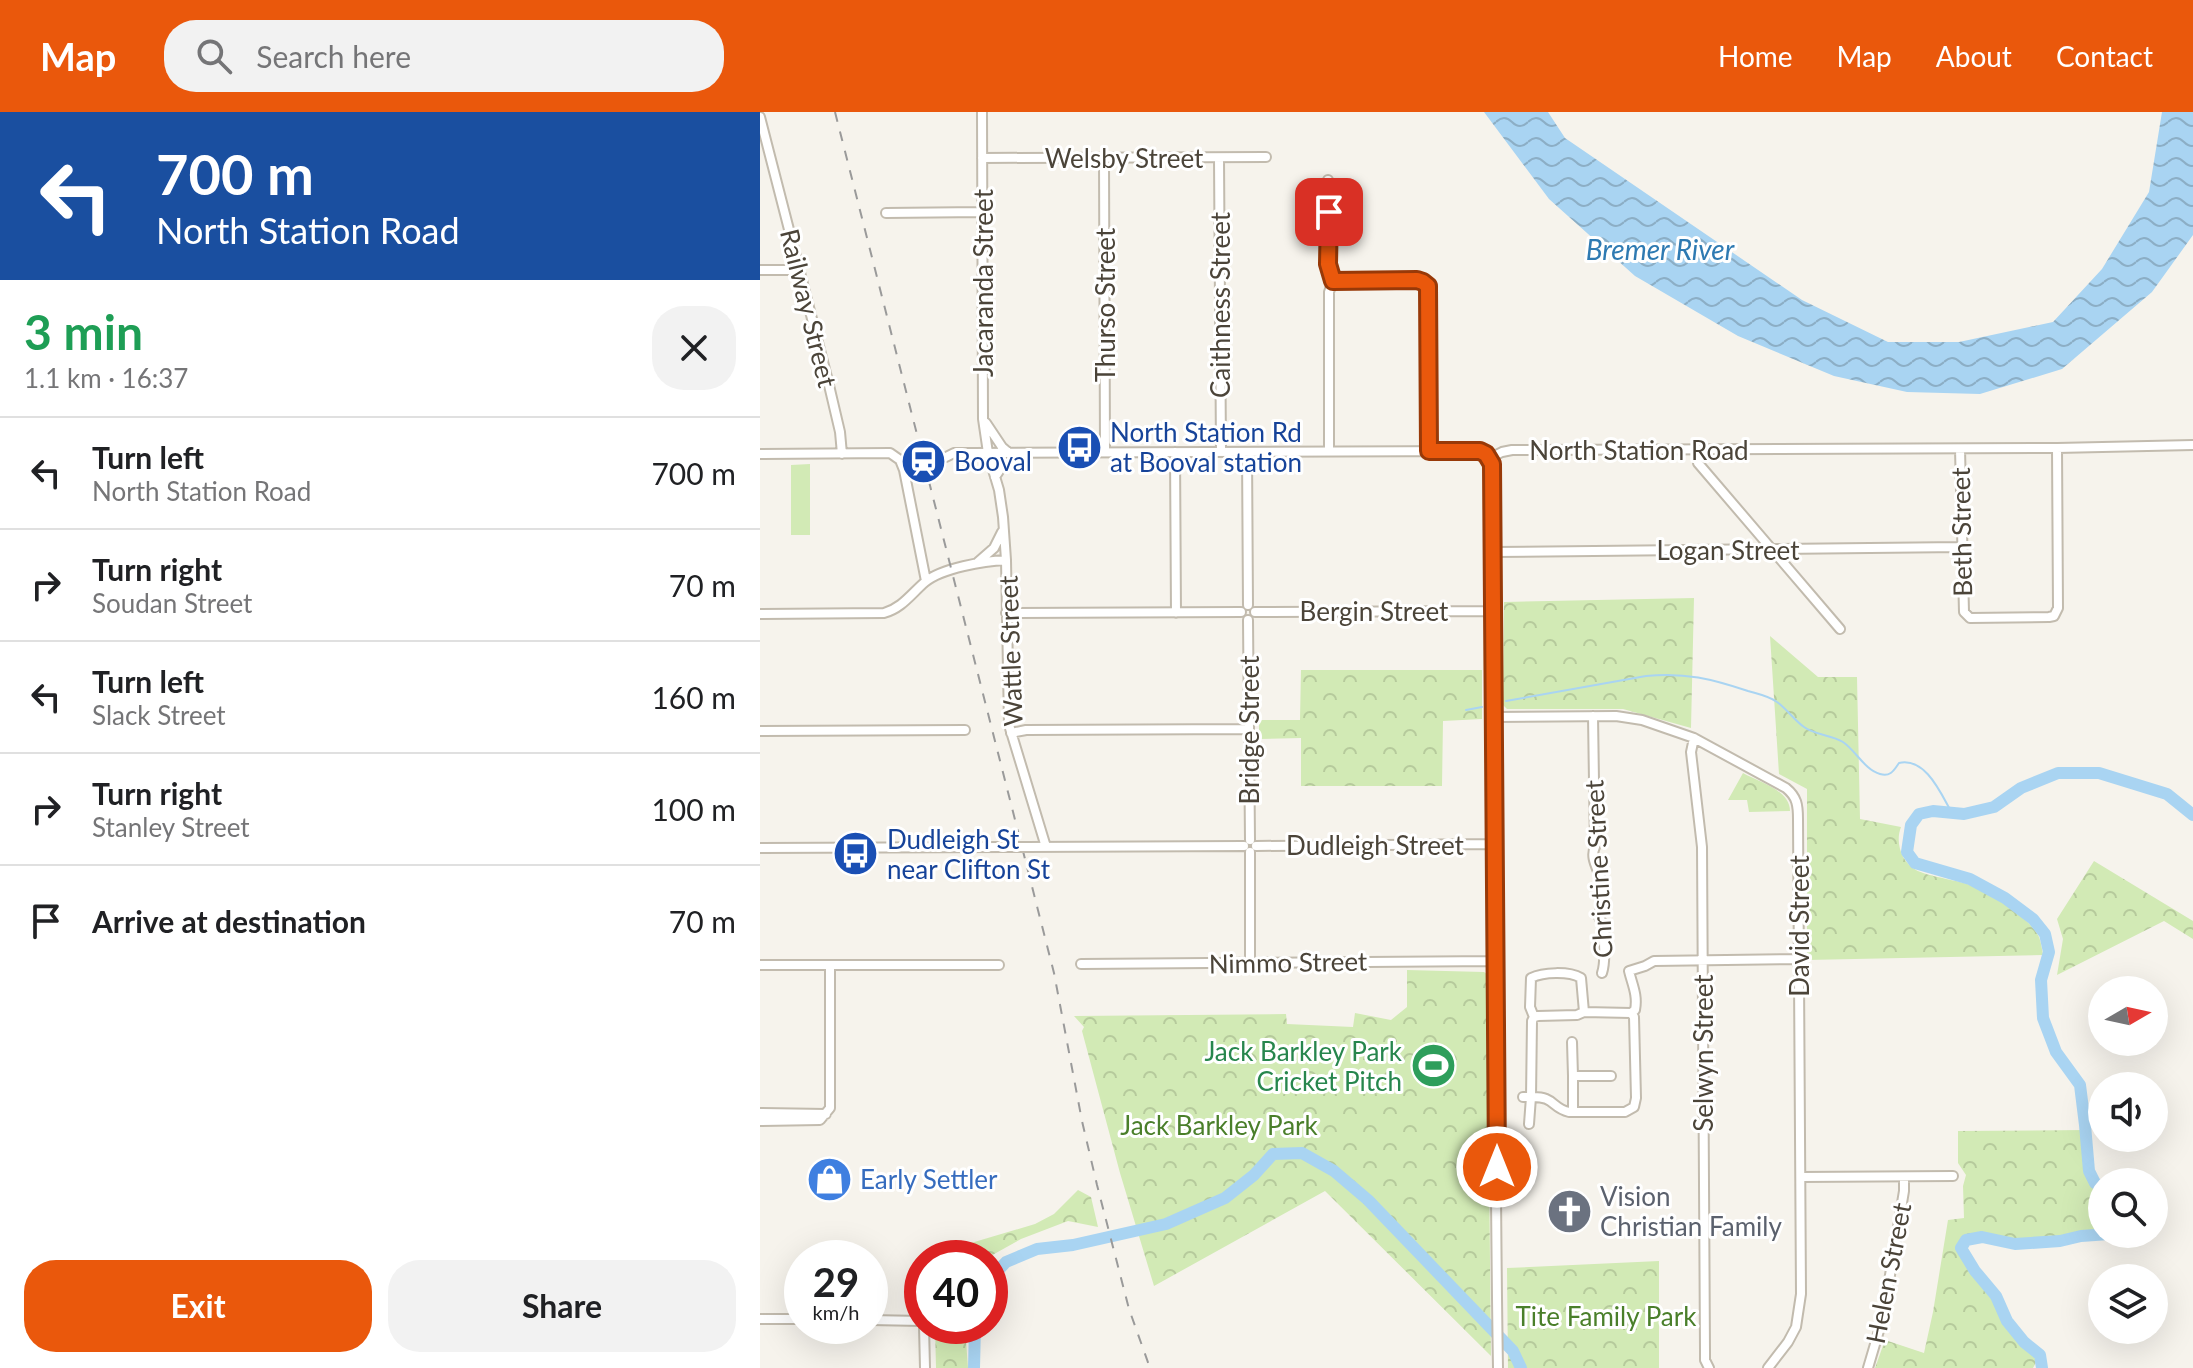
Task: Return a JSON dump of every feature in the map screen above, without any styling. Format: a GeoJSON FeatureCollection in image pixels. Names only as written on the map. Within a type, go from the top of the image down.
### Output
{"type":"FeatureCollection","features":[{"type":"Feature","properties":{"kind":"street","name":"Jacaranda Street"},"geometry":{"type":"LineString","coordinates":[[982,112],[983,419],[988,453]]}},
{"type":"Feature","properties":{"kind":"street","name":"Railway Street"},"geometry":{"type":"LineString","coordinates":[[760,117],[840,432],[842,454]]}},
{"type":"Feature","properties":{"kind":"street","name":"Welsby Street"},"geometry":{"type":"LineString","coordinates":[[982,158],[1266,157]]}},
{"type":"Feature","properties":{"kind":"street","name":"Thurso Street"},"geometry":{"type":"LineString","coordinates":[[1104,158],[1105,452]]}},
{"type":"Feature","properties":{"kind":"street","name":"Caithness Street"},"geometry":{"type":"LineString","coordinates":[[1219,158],[1221,452]]}},
{"type":"Feature","properties":{"kind":"street"},"geometry":{"type":"LineString","coordinates":[[1328,180],[1328,264],[1333,281]]}},
{"type":"Feature","properties":{"kind":"street"},"geometry":{"type":"LineString","coordinates":[[886,213],[982,212]]}},
{"type":"Feature","properties":{"kind":"street"},"geometry":{"type":"LineString","coordinates":[[760,270],[799,268]]}},
{"type":"Feature","properties":{"kind":"street"},"geometry":{"type":"LineString","coordinates":[[1333,281],[1417,280],[1425,284],[1429,295],[1429,451]]}},
{"type":"Feature","properties":{"kind":"street"},"geometry":{"type":"LineString","coordinates":[[1329,451],[1329,292],[1333,281]]}},
{"type":"Feature","properties":{"kind":"street"},"geometry":{"type":"LineString","coordinates":[[983,419],[1002,447],[1010,453]]}},
{"type":"Feature","properties":{"kind":"street","name":"North Station Road"},"geometry":{"type":"LineString","coordinates":[[946,457],[954,453],[1480,451],[1490,458],[1512,450],[2193,445]]}},
{"type":"Feature","properties":{"kind":"street","name":"Beth Street"},"geometry":{"type":"LineString","coordinates":[[1960,449],[1962,605],[1970,618],[2049,617],[2056,614],[2057,448]]}},
{"type":"Feature","properties":{"kind":"street"},"geometry":{"type":"LineString","coordinates":[[1697,450],[1698,463],[1840,629]]}},
{"type":"Feature","properties":{"kind":"street"},"geometry":{"type":"LineString","coordinates":[[1175,452],[1176,613]]}},
{"type":"Feature","properties":{"kind":"street","name":"Bridge Street"},"geometry":{"type":"LineString","coordinates":[[1247,452],[1250,963]]}},
{"type":"Feature","properties":{"kind":"street"},"geometry":{"type":"LineString","coordinates":[[760,454],[890,453],[896,456],[904,470],[926,581]]}},
{"type":"Feature","properties":{"kind":"street","name":"Wattle Street"},"geometry":{"type":"LineString","coordinates":[[988,453],[1002,509],[1006,560],[1008,719],[1046,847]]}},
{"type":"Feature","properties":{"kind":"street"},"geometry":{"type":"LineString","coordinates":[[995,477],[1001,468],[1013,460],[1034,453]]}},
{"type":"Feature","properties":{"kind":"street"},"geometry":{"type":"LineString","coordinates":[[1490,458],[1493,470],[1494,552],[1498,1368]]}},
{"type":"Feature","properties":{"kind":"street"},"geometry":{"type":"LineString","coordinates":[[975,565],[997,543],[1003,526]]}},
{"type":"Feature","properties":{"kind":"street","name":"Logan Street"},"geometry":{"type":"LineString","coordinates":[[1494,552],[1961,547]]}},
{"type":"Feature","properties":{"kind":"street"},"geometry":{"type":"LineString","coordinates":[[760,614],[884,613],[901,605],[926,581],[940,573],[1006,560]]}},
{"type":"Feature","properties":{"kind":"street","name":"Bergin Street"},"geometry":{"type":"LineString","coordinates":[[1006,613],[1493,611]]}},
{"type":"Feature","properties":{"kind":"street","name":"Christine Street"},"geometry":{"type":"LineString","coordinates":[[1593,716],[1595,847],[1592,856],[1602,881],[1599,917],[1605,928],[1606,961],[1602,973]]}},
{"type":"Feature","properties":{"kind":"street","name":"David Street"},"geometry":{"type":"LineString","coordinates":[[1494,717],[1628,717],[1694,738],[1794,795],[1798,805],[1800,959],[1800,1312],[1788,1342],[1768,1368]]}},
{"type":"Feature","properties":{"kind":"street"},"geometry":{"type":"LineString","coordinates":[[1011,733],[1026,730],[1249,729]]}},
{"type":"Feature","properties":{"kind":"street"},"geometry":{"type":"LineString","coordinates":[[760,731],[965,730]]}},
{"type":"Feature","properties":{"kind":"street","name":"Selwyn Street"},"geometry":{"type":"LineString","coordinates":[[1694,738],[1691,752],[1702,847],[1705,1360],[1709,1368]]}},
{"type":"Feature","properties":{"kind":"street","name":"Dudleigh Street"},"geometry":{"type":"LineString","coordinates":[[760,848],[1494,844]]}},
{"type":"Feature","properties":{"kind":"street"},"geometry":{"type":"LineString","coordinates":[[1534,1017],[1584,1012],[1631,1013],[1635,1010],[1636,1000],[1629,971],[1657,961],[1800,959]]}},
{"type":"Feature","properties":{"kind":"street","name":"Nimmo Street"},"geometry":{"type":"LineString","coordinates":[[1081,964],[1495,961]]}},
{"type":"Feature","properties":{"kind":"street"},"geometry":{"type":"LineString","coordinates":[[760,965],[999,965]]}},
{"type":"Feature","properties":{"kind":"street"},"geometry":{"type":"LineString","coordinates":[[760,1121],[820,1120],[830,1108],[830,965]]}},
{"type":"Feature","properties":{"kind":"street"},"geometry":{"type":"LineString","coordinates":[[1529,1124],[1530,1026],[1534,1017],[1530,1007],[1531,978],[1539,974],[1578,975],[1582,982],[1584,1012]]}},
{"type":"Feature","properties":{"kind":"street"},"geometry":{"type":"LineString","coordinates":[[1527,1097],[1544,1097],[1563,1110],[1573,1112],[1625,1112],[1634,1107],[1635,1022],[1631,1013]]}},
{"type":"Feature","properties":{"kind":"street"},"geometry":{"type":"LineString","coordinates":[[1572,1042],[1573,1112]]}},
{"type":"Feature","properties":{"kind":"street"},"geometry":{"type":"LineString","coordinates":[[1573,1076],[1611,1076]]}},
{"type":"Feature","properties":{"kind":"street"},"geometry":{"type":"LineString","coordinates":[[760,1113],[826,1114]]}},
{"type":"Feature","properties":{"kind":"street"},"geometry":{"type":"LineString","coordinates":[[1801,1177],[1953,1176]]}},
{"type":"Feature","properties":{"kind":"street","name":"Helen Street"},"geometry":{"type":"LineString","coordinates":[[1868,1368],[1883,1317],[1904,1177]]}},
{"type":"Feature","properties":{"kind":"street"},"geometry":{"type":"LineString","coordinates":[[760,1319],[784,1319]]}},
{"type":"Feature","properties":{"kind":"street"},"geometry":{"type":"LineString","coordinates":[[924,1344],[925,1368]]}},
{"type":"Feature","properties":{"kind":"green space"},"geometry":{"type":"Polygon","coordinates":[[[810,464],[810,535],[791,535],[791,465],[810,464]]]}},
{"type":"Feature","properties":{"kind":"green space"},"geometry":{"type":"Polygon","coordinates":[[[1694,598],[1691,728],[1623,709],[1507,709],[1503,705],[1504,602],[1694,598]]]}},
{"type":"Feature","properties":{"kind":"green space"},"geometry":{"type":"Polygon","coordinates":[[[1770,636],[1818,677],[1857,677],[1860,819],[1901,827],[1901,851],[1906,862],[1916,870],[1973,886],[2017,912],[2039,937],[2043,955],[1807,960],[1807,789],[1779,774],[1770,636]]]}},
{"type":"Feature","properties":{"kind":"green space"},"geometry":{"type":"Polygon","coordinates":[[[1301,670],[1482,670],[1482,719],[1443,721],[1442,786],[1301,786],[1301,738],[1259,739],[1259,720],[1300,720],[1301,670]]]}},
{"type":"Feature","properties":{"kind":"green space"},"geometry":{"type":"Polygon","coordinates":[[[1743,773],[1779,792],[1785,797],[1790,811],[1749,812],[1747,800],[1728,800],[1743,773]]]}},
{"type":"Feature","properties":{"kind":"green space"},"geometry":{"type":"Polygon","coordinates":[[[2094,861],[2193,921],[2193,939],[2164,921],[2057,975],[2063,939],[2057,919],[2094,861]]]}},
{"type":"Feature","properties":{"kind":"green space","name":"Jack Barkley Park"},"geometry":{"type":"Polygon","coordinates":[[[1407,970],[1487,974],[1491,1356],[1325,1191],[1154,1286],[1120,1173],[1082,1031],[1084,1027],[1074,1016],[1286,1014],[1287,1024],[1353,1027],[1355,1013],[1391,1020],[1407,1007],[1407,970]]]}},
{"type":"Feature","properties":{"kind":"green space"},"geometry":{"type":"Polygon","coordinates":[[[2086,1130],[2088,1236],[2015,1244],[1982,1237],[1966,1240],[1961,1248],[1996,1296],[2007,1321],[2024,1342],[2040,1355],[2033,1368],[1875,1368],[1885,1340],[1924,1353],[1948,1220],[1964,1218],[1963,1186],[1966,1175],[1958,1163],[1958,1131],[2086,1130]]]}},
{"type":"Feature","properties":{"kind":"green space"},"geometry":{"type":"Polygon","coordinates":[[[1078,1190],[1091,1197],[1098,1227],[1068,1221],[1008,1246],[1008,1240],[981,1240],[1035,1224],[1054,1214],[1078,1190]]]}},
{"type":"Feature","properties":{"kind":"green space","name":"Tite Family Park"},"geometry":{"type":"Polygon","coordinates":[[[1659,1261],[1659,1368],[1508,1368],[1507,1268],[1659,1261]]]}},
{"type":"Feature","properties":{"kind":"green space"},"geometry":{"type":"Polygon","coordinates":[[[935,1344],[966,1344],[968,1368],[936,1368],[935,1344]]]}},
{"type":"Feature","properties":{"kind":"water","name":"Bremer River"},"geometry":{"type":"Polygon","coordinates":[[[1484,112],[1548,112],[1565,138],[1802,300],[1888,342],[1959,342],[2053,322],[2102,269],[2149,192],[2162,112],[2193,112],[2193,235],[2152,292],[2062,369],[1980,394],[1907,392],[1834,376],[1738,336],[1635,276],[1549,199],[1484,112]]]}},
{"type":"Feature","properties":{"kind":"waterway"},"geometry":{"type":"LineString","coordinates":[[1506,701],[1646,676],[1673,675],[1710,680],[1774,700],[1808,730],[1843,742],[1875,772],[1890,774],[1899,763],[1917,766],[1938,787],[1952,813]]}},
{"type":"Feature","properties":{"kind":"waterway"},"geometry":{"type":"LineString","coordinates":[[1466,710],[1482,707]]}},
{"type":"Feature","properties":{"kind":"waterway"},"geometry":{"type":"LineString","coordinates":[[2089,1168],[2080,1085],[2056,1052],[2043,1018],[2041,980],[2049,952],[2045,934],[2033,919],[2005,898],[1970,879],[1915,863],[1907,852],[1911,825],[1919,814],[1933,811],[1964,814],[1994,807],[2021,788],[2058,773],[2099,773],[2167,794],[2193,815]]}},
{"type":"Feature","properties":{"kind":"waterway"},"geometry":{"type":"LineString","coordinates":[[1008,1261],[1037,1249],[1073,1245],[1166,1224],[1225,1198],[1254,1175],[1273,1154],[1302,1153],[1334,1171],[1368,1200],[1513,1351],[1521,1368]]}},
{"type":"Feature","properties":{"kind":"waterway"},"geometry":{"type":"LineString","coordinates":[[2042,1368],[2040,1355],[2024,1342],[2007,1321],[1996,1296],[1961,1248],[1966,1240],[1982,1237],[2015,1244],[2088,1236]]}},
{"type":"Feature","properties":{"kind":"waterway"},"geometry":{"type":"LineString","coordinates":[[974,1368],[975,1344]]}},
{"type":"Feature","properties":{"kind":"railway"},"geometry":{"type":"LineString","coordinates":[[835,112],[1054,973],[1097,1185],[1129,1309],[1150,1368]]}},
{"type":"Feature","properties":{"kind":"place","name":"North Station Rd at Booval station"},"geometry":{"type":"Point","coordinates":[1079,447]}},
{"type":"Feature","properties":{"kind":"place","name":"Booval"},"geometry":{"type":"Point","coordinates":[923,461]}},
{"type":"Feature","properties":{"kind":"place","name":"Dudleigh St near Clifton St"},"geometry":{"type":"Point","coordinates":[856,854]}},
{"type":"Feature","properties":{"kind":"place","name":"Jack Barkley Park Cricket Pitch"},"geometry":{"type":"Point","coordinates":[1433,1066]}},
{"type":"Feature","properties":{"kind":"place","name":"Early Settler"},"geometry":{"type":"Point","coordinates":[829,1179]}},
{"type":"Feature","properties":{"kind":"place","name":"Vision Christian Family"},"geometry":{"type":"Point","coordinates":[1569,1211]}},
{"type":"Feature","properties":{"kind":"route"},"geometry":{"type":"LineString","coordinates":[[1329,212],[1328,264],[1333,281],[1417,280],[1428,286],[1429,451],[1480,451],[1490,458],[1492,464],[1497,1167]]}}]}
